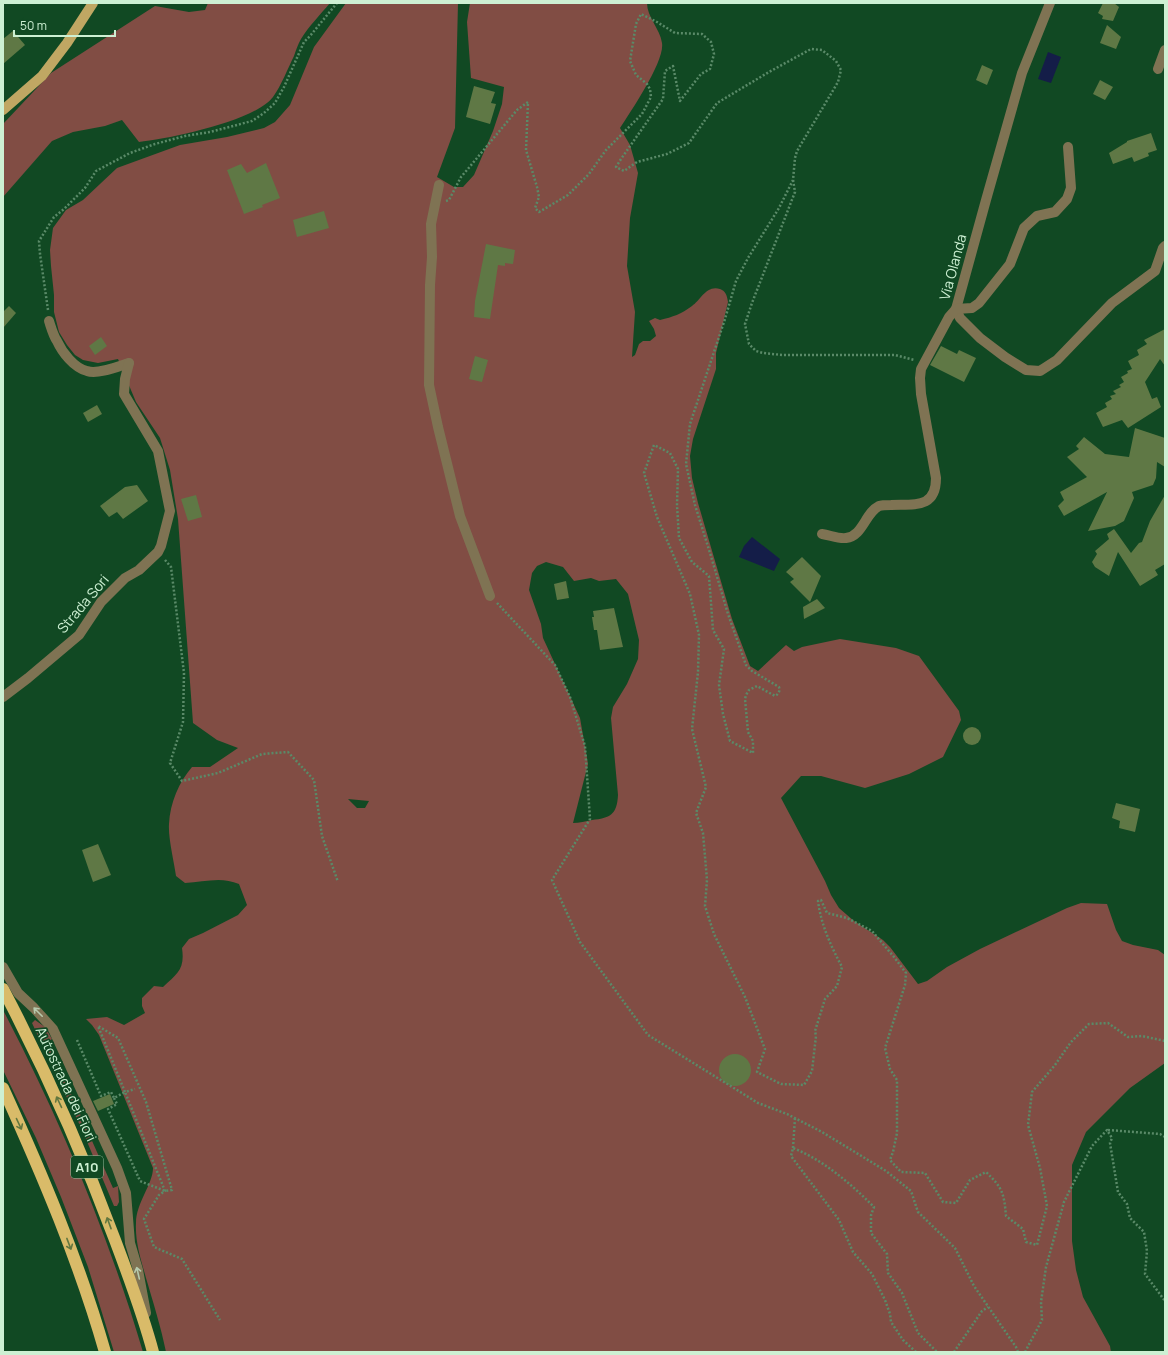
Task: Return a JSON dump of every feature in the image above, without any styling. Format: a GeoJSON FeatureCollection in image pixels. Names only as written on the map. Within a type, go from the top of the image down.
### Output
{"type":"FeatureCollection","features":[{"type":"Feature","properties":{"kind":"highway","name":"Autostrada dei Fiori"},"geometry":{"type":"LineString","coordinates":[[3,990],[26,1033],[68,1120],[97,1190],[134,1291],[153,1352]]}},
{"type":"Feature","properties":{"kind":"highway"},"geometry":{"type":"LineString","coordinates":[[3,1088],[48,1190],[78,1267],[106,1352]]}},
{"type":"Feature","properties":{"kind":"main road"},"geometry":{"type":"LineString","coordinates":[[3,110],[42,76],[67,43],[93,3]]}},
{"type":"Feature","properties":{"kind":"street","name":"Via Olanda"},"geometry":{"type":"LineString","coordinates":[[1050,3],[1022,73],[956,309],[960,318],[980,338],[1026,370],[1040,371],[1057,360],[1112,303],[1155,271],[1165,246]]}},
{"type":"Feature","properties":{"kind":"street"},"geometry":{"type":"LineString","coordinates":[[1158,69],[1165,50]]}},
{"type":"Feature","properties":{"kind":"street"},"geometry":{"type":"LineString","coordinates":[[822,534],[848,538],[856,533],[873,510],[880,506],[919,504],[928,501],[932,495],[936,487],[936,478],[921,394],[921,369],[949,317],[956,309],[972,308],[979,303],[1010,264],[1024,228],[1038,216],[1055,212],[1067,199],[1071,188],[1068,147]]}},
{"type":"Feature","properties":{"kind":"street"},"geometry":{"type":"LineString","coordinates":[[439,185],[431,224],[432,257],[430,285],[429,385],[460,516],[490,596]]}},
{"type":"Feature","properties":{"kind":"street","name":"Strada Sori"},"geometry":{"type":"LineString","coordinates":[[3,697],[79,635],[101,602],[125,578],[139,570],[158,552],[170,511],[158,451],[124,394],[124,379],[129,363],[100,371],[88,372],[80,368],[67,356],[57,341],[49,321]]}},
{"type":"Feature","properties":{"kind":"street"},"geometry":{"type":"LineString","coordinates":[[3,967],[18,993],[53,1029],[119,1173],[126,1193],[130,1243],[143,1294],[150,1339]]}},
{"type":"Feature","properties":{"kind":"path"},"geometry":{"type":"LineString","coordinates":[[49,321],[39,241],[54,217],[85,188],[96,171],[130,153],[185,136],[210,132],[252,121],[264,113],[275,102],[284,87],[304,42],[337,3]]}},
{"type":"Feature","properties":{"kind":"path"},"geometry":{"type":"LineString","coordinates":[[435,206],[449,200],[461,177],[517,110],[528,102],[526,150],[539,197],[535,208],[539,212],[568,194],[588,174],[606,150],[642,114],[651,97],[650,89],[647,84],[636,75],[630,61],[636,24],[641,14],[675,33],[702,34],[711,42],[714,54],[710,69],[701,74],[680,101],[673,66],[665,71],[663,99],[616,168],[624,171],[637,162],[667,154],[689,143],[717,103],[769,72],[812,50],[822,50],[836,61],[841,70],[838,82],[794,158],[794,192],[745,324],[749,344],[756,351],[763,354],[895,356],[925,362]]}},
{"type":"Feature","properties":{"kind":"path"},"geometry":{"type":"LineString","coordinates":[[793,180],[736,281],[723,326],[690,424],[686,464],[694,505],[728,614],[746,665],[752,671],[779,687],[780,690],[775,696],[756,686],[749,690],[746,695],[748,732],[753,740],[753,753],[730,741],[723,718],[720,686],[724,650],[713,630],[709,576],[692,562],[679,538],[677,505],[678,469],[670,453],[654,446],[644,473],[657,518],[690,594],[699,635],[698,672],[692,730],[706,787],[696,813],[703,833],[707,880],[705,906],[714,934],[746,997],[765,1049],[757,1072],[781,1084],[804,1085],[812,1071],[816,1036],[814,1031],[825,1000],[837,986],[842,967],[828,938],[820,915],[818,901],[821,900],[827,913],[847,918],[872,931],[906,973],[905,985],[885,1048],[890,1069],[897,1080],[897,1133],[890,1160],[902,1172],[925,1173],[943,1202],[956,1203],[970,1180],[986,1172],[997,1182],[1004,1197],[1006,1216],[1023,1229],[1026,1242],[1038,1245],[1047,1206],[1040,1168],[1028,1125],[1032,1092],[1055,1065],[1070,1042],[1089,1024],[1108,1023],[1128,1037],[1142,1036],[1165,1041]]}},
{"type":"Feature","properties":{"kind":"path"},"geometry":{"type":"LineString","coordinates":[[158,552],[170,567],[184,673],[184,722],[170,763],[182,781],[218,773],[262,754],[288,752],[314,780],[322,836],[338,882]]}},
{"type":"Feature","properties":{"kind":"path"},"geometry":{"type":"LineString","coordinates":[[490,596],[555,665],[570,697],[585,746],[590,819],[552,880],[580,942],[648,1035],[758,1103],[795,1118],[858,1153],[911,1191],[918,1212],[955,1248],[974,1286],[1018,1352]]}},
{"type":"Feature","properties":{"kind":"path"},"geometry":{"type":"LineString","coordinates":[[165,1192],[98,1026],[118,1038],[146,1102],[172,1190],[160,1195],[144,1219],[154,1247],[182,1259],[220,1320]]}},
{"type":"Feature","properties":{"kind":"path"},"geometry":{"type":"LineString","coordinates":[[77,1040],[101,1096],[111,1092],[117,1104],[108,1109],[140,1181],[165,1192]]}},
{"type":"Feature","properties":{"kind":"path"},"geometry":{"type":"LineString","coordinates":[[114,1098],[135,1089]]}},
{"type":"Feature","properties":{"kind":"path"},"geometry":{"type":"LineString","coordinates":[[795,1118],[791,1156],[839,1220],[853,1252],[872,1274],[890,1314],[891,1322],[903,1340],[916,1352]]}},
{"type":"Feature","properties":{"kind":"path"},"geometry":{"type":"LineString","coordinates":[[1107,1130],[1160,1134],[1165,1137]]}},
{"type":"Feature","properties":{"kind":"path"},"geometry":{"type":"LineString","coordinates":[[1107,1130],[1112,1138],[1110,1143],[1118,1192],[1127,1204],[1130,1218],[1144,1232],[1147,1251],[1145,1274],[1165,1301]]}},
{"type":"Feature","properties":{"kind":"path"},"geometry":{"type":"LineString","coordinates":[[1025,1352],[1042,1320],[1041,1302],[1046,1267],[1064,1202],[1092,1146],[1107,1130]]}},
{"type":"Feature","properties":{"kind":"path"},"geometry":{"type":"LineString","coordinates":[[793,1148],[823,1164],[856,1189],[874,1207],[871,1215],[871,1233],[887,1254],[888,1273],[902,1292],[918,1333],[937,1352]]}},
{"type":"Feature","properties":{"kind":"path"},"geometry":{"type":"LineString","coordinates":[[954,1352],[982,1312],[988,1307]]}},
{"type":"Feature","properties":{"kind":"shaded area"},"geometry":{"type":"Polygon","coordinates":[[[208,3],[330,3],[301,39],[279,88],[273,97],[263,106],[249,114],[231,121],[190,133],[139,142],[122,120],[105,126],[73,132],[52,141],[3,197],[3,124],[51,73],[155,6],[189,12],[205,10],[208,3]]]}},
{"type":"Feature","properties":{"kind":"shaded area"},"geometry":{"type":"Polygon","coordinates":[[[346,3],[458,3],[455,128],[437,177],[454,187],[463,187],[474,175],[493,131],[502,104],[504,87],[471,78],[467,22],[470,3],[647,3],[649,13],[661,38],[662,51],[646,86],[620,128],[630,145],[638,173],[630,218],[627,266],[635,312],[632,357],[635,355],[639,344],[643,341],[650,341],[656,336],[649,321],[655,318],[660,320],[665,319],[680,313],[692,306],[711,289],[720,289],[725,292],[728,302],[716,353],[716,369],[693,439],[690,456],[692,478],[698,503],[732,619],[750,666],[758,671],[786,645],[794,651],[802,647],[840,639],[896,648],[919,656],[959,711],[961,720],[943,757],[909,774],[865,788],[821,776],[801,776],[781,798],[831,895],[839,908],[854,921],[883,940],[890,947],[918,984],[927,981],[947,967],[980,949],[1067,908],[1081,903],[1107,904],[1116,930],[1122,941],[1133,945],[1158,950],[1165,955],[1165,1063],[1130,1088],[1086,1132],[1072,1165],[1072,1241],[1076,1270],[1083,1297],[1110,1346],[1111,1352],[166,1352],[140,1258],[136,1230],[139,1208],[150,1181],[153,1168],[99,1035],[86,1019],[107,1017],[124,1025],[145,1013],[142,1006],[142,998],[154,986],[163,987],[176,974],[181,966],[183,955],[182,948],[189,939],[238,915],[247,905],[239,884],[226,880],[185,883],[176,876],[169,830],[173,801],[179,786],[192,767],[210,767],[238,748],[217,740],[193,723],[178,519],[170,470],[160,438],[136,402],[118,359],[98,363],[83,360],[75,355],[59,332],[54,312],[50,250],[53,228],[66,210],[83,200],[117,168],[180,145],[227,137],[264,128],[275,122],[290,105],[314,47],[346,3]],[[546,562],[537,566],[532,573],[529,590],[541,624],[543,638],[580,718],[588,764],[573,823],[578,823],[604,818],[611,814],[616,807],[618,795],[611,718],[613,707],[627,684],[638,659],[639,640],[628,594],[616,579],[599,581],[591,578],[574,581],[563,567],[546,562]],[[348,799],[357,808],[365,808],[369,801],[348,799]]]}},
{"type":"Feature","properties":{"kind":"shaded area"},"geometry":{"type":"Polygon","coordinates":[[[3,1010],[44,1093],[81,1178],[114,1264],[143,1352],[114,1352],[88,1267],[61,1197],[36,1138],[3,1070],[3,1010]]]}},
{"type":"Feature","properties":{"kind":"shaded area"},"geometry":{"type":"Polygon","coordinates":[[[35,1020],[45,1027],[52,1039],[48,1042],[113,1188],[118,1186],[119,1202],[117,1206],[114,1206],[83,1132],[32,1023],[35,1020]]]}},
{"type":"Feature","properties":{"kind":"water"},"geometry":{"type":"Polygon","coordinates":[[[1048,52],[1061,57],[1051,83],[1038,79],[1048,52]]]}},
{"type":"Feature","properties":{"kind":"water"},"geometry":{"type":"Polygon","coordinates":[[[752,537],[780,559],[774,571],[739,557],[744,546],[752,537]]]}},
{"type":"Feature","properties":{"kind":"building"},"geometry":{"type":"Polygon","coordinates":[[[1103,3],[1114,3],[1119,7],[1113,21],[1102,19],[1103,16],[1098,13],[1103,3]]]}},
{"type":"Feature","properties":{"kind":"building"},"geometry":{"type":"Polygon","coordinates":[[[1107,25],[1121,37],[1116,49],[1100,43],[1107,25]]]}},
{"type":"Feature","properties":{"kind":"building"},"geometry":{"type":"Polygon","coordinates":[[[13,31],[25,45],[3,64],[3,39],[13,31]]]}},
{"type":"Feature","properties":{"kind":"building"},"geometry":{"type":"Polygon","coordinates":[[[982,65],[993,70],[987,85],[976,80],[982,65]]]}},
{"type":"Feature","properties":{"kind":"building"},"geometry":{"type":"Polygon","coordinates":[[[1100,80],[1113,87],[1105,100],[1093,94],[1100,80]]]}},
{"type":"Feature","properties":{"kind":"building"},"geometry":{"type":"Polygon","coordinates":[[[474,86],[495,92],[491,103],[496,104],[490,124],[466,117],[474,86]]]}},
{"type":"Feature","properties":{"kind":"building"},"geometry":{"type":"Polygon","coordinates":[[[1151,133],[1157,150],[1148,153],[1149,156],[1134,162],[1132,157],[1113,164],[1109,153],[1127,141],[1151,133]]]}},
{"type":"Feature","properties":{"kind":"building"},"geometry":{"type":"Polygon","coordinates":[[[266,163],[280,198],[262,205],[263,207],[244,214],[227,170],[241,164],[247,173],[266,163]]]}},
{"type":"Feature","properties":{"kind":"building"},"geometry":{"type":"Polygon","coordinates":[[[324,211],[329,228],[297,237],[293,220],[324,211]]]}},
{"type":"Feature","properties":{"kind":"building"},"geometry":{"type":"Polygon","coordinates":[[[486,244],[515,250],[513,264],[505,263],[505,266],[498,265],[490,319],[474,317],[475,301],[486,244]]]}},
{"type":"Feature","properties":{"kind":"building"},"geometry":{"type":"Polygon","coordinates":[[[9,306],[16,313],[3,328],[3,312],[9,306]]]}},
{"type":"Feature","properties":{"kind":"building"},"geometry":{"type":"Polygon","coordinates":[[[1165,329],[1165,366],[1160,359],[1145,382],[1152,399],[1157,397],[1161,407],[1128,428],[1122,420],[1103,427],[1096,413],[1107,407],[1105,403],[1112,399],[1110,396],[1116,394],[1113,391],[1121,387],[1119,385],[1124,382],[1121,377],[1128,373],[1127,371],[1132,369],[1128,361],[1139,355],[1137,350],[1147,344],[1144,340],[1165,329]]]}},
{"type":"Feature","properties":{"kind":"building"},"geometry":{"type":"Polygon","coordinates":[[[101,337],[107,346],[95,355],[89,346],[101,337]]]}},
{"type":"Feature","properties":{"kind":"building"},"geometry":{"type":"Polygon","coordinates":[[[941,346],[957,354],[959,350],[976,358],[964,382],[930,365],[941,346]]]}},
{"type":"Feature","properties":{"kind":"building"},"geometry":{"type":"Polygon","coordinates":[[[475,356],[488,360],[482,382],[469,379],[475,356]]]}},
{"type":"Feature","properties":{"kind":"building"},"geometry":{"type":"Polygon","coordinates":[[[97,405],[102,414],[88,422],[83,413],[97,405]]]}},
{"type":"Feature","properties":{"kind":"building"},"geometry":{"type":"Polygon","coordinates":[[[1135,428],[1165,438],[1165,467],[1157,462],[1156,478],[1153,485],[1132,492],[1134,498],[1124,521],[1115,526],[1088,531],[1107,492],[1064,516],[1058,506],[1064,500],[1060,492],[1087,477],[1067,457],[1079,449],[1076,446],[1084,437],[1105,454],[1129,457],[1135,428]]]}},
{"type":"Feature","properties":{"kind":"building"},"geometry":{"type":"Polygon","coordinates":[[[137,485],[148,501],[123,519],[117,512],[109,517],[100,506],[125,487],[137,485]]]}},
{"type":"Feature","properties":{"kind":"building"},"geometry":{"type":"Polygon","coordinates":[[[196,495],[202,517],[188,521],[181,499],[196,495]]]}},
{"type":"Feature","properties":{"kind":"building"},"geometry":{"type":"Polygon","coordinates":[[[1165,495],[1165,564],[1155,570],[1158,575],[1140,586],[1118,552],[1109,576],[1095,567],[1092,562],[1097,554],[1095,551],[1109,539],[1107,534],[1114,529],[1131,553],[1139,543],[1142,542],[1150,521],[1165,495]]]}},
{"type":"Feature","properties":{"kind":"building"},"geometry":{"type":"Polygon","coordinates":[[[802,557],[821,576],[810,602],[790,582],[794,579],[786,572],[802,557]]]}},
{"type":"Feature","properties":{"kind":"building"},"geometry":{"type":"Polygon","coordinates":[[[566,581],[569,598],[557,600],[554,584],[566,581]]]}},
{"type":"Feature","properties":{"kind":"building"},"geometry":{"type":"Polygon","coordinates":[[[817,599],[825,608],[804,619],[803,607],[817,599]]]}},
{"type":"Feature","properties":{"kind":"building"},"geometry":{"type":"Polygon","coordinates":[[[614,608],[623,647],[600,650],[597,630],[594,630],[592,617],[594,617],[593,611],[614,608]]]}},
{"type":"Feature","properties":{"kind":"building"},"geometry":{"type":"Polygon","coordinates":[[[968,727],[976,727],[981,732],[979,743],[976,745],[968,745],[963,740],[963,732],[968,727]]]}},
{"type":"Feature","properties":{"kind":"building"},"geometry":{"type":"Polygon","coordinates":[[[1116,803],[1140,809],[1135,832],[1119,828],[1120,821],[1112,818],[1116,803]]]}},
{"type":"Feature","properties":{"kind":"building"},"geometry":{"type":"Polygon","coordinates":[[[98,844],[111,875],[93,882],[82,850],[98,844]]]}},
{"type":"Feature","properties":{"kind":"building"},"geometry":{"type":"Polygon","coordinates":[[[735,1054],[746,1059],[751,1070],[746,1081],[735,1086],[724,1081],[719,1070],[724,1059],[735,1054]]]}},
{"type":"Feature","properties":{"kind":"building"},"geometry":{"type":"Polygon","coordinates":[[[110,1094],[114,1104],[98,1111],[93,1101],[110,1094]]]}}]}
